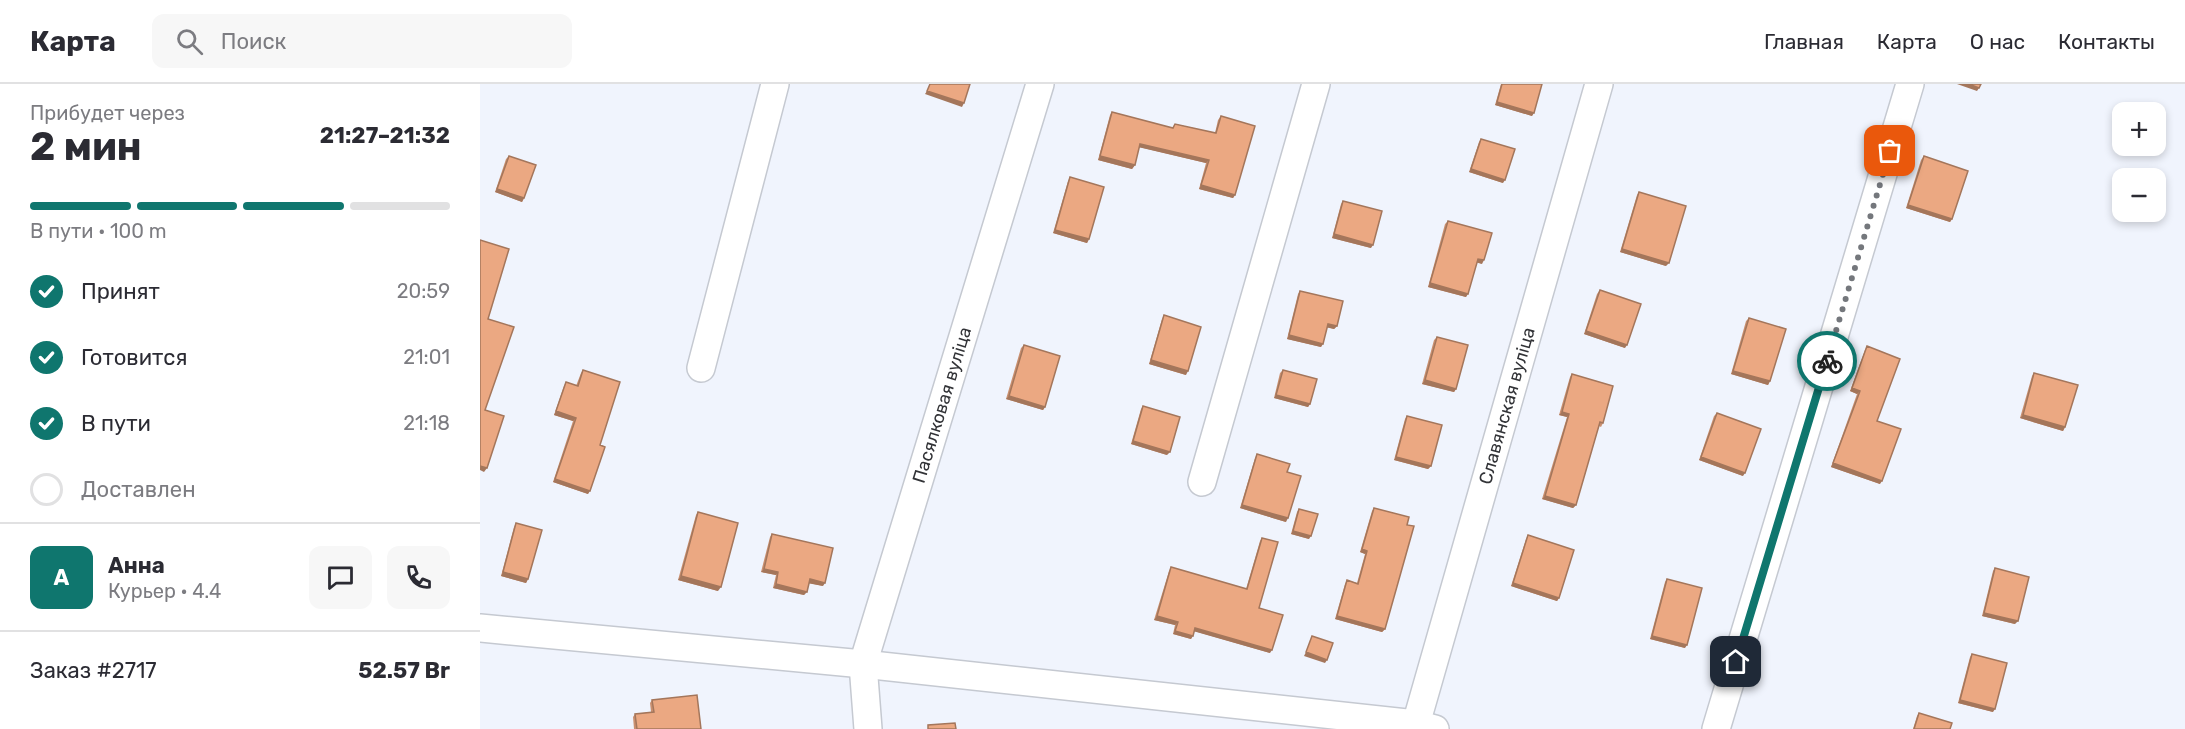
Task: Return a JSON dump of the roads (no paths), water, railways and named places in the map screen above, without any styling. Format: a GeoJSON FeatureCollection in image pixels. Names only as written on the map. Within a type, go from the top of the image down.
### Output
{"type":"FeatureCollection","features":[{"type":"Feature","properties":{"kind":"street"},"geometry":{"type":"LineString","coordinates":[[701,368],[775,84]]}},
{"type":"Feature","properties":{"kind":"street","name":"Пасялковая вуліца"},"geometry":{"type":"LineString","coordinates":[[868,729],[863,664],[1040,84]]}},
{"type":"Feature","properties":{"kind":"street"},"geometry":{"type":"LineString","coordinates":[[1202,482],[1316,84]]}},
{"type":"Feature","properties":{"kind":"street","name":"Славянская вуліца"},"geometry":{"type":"LineString","coordinates":[[1423,727],[1599,84]]}},
{"type":"Feature","properties":{"kind":"street"},"geometry":{"type":"LineString","coordinates":[[1716,729],[1910,84]]}},
{"type":"Feature","properties":{"kind":"street"},"geometry":{"type":"LineString","coordinates":[[480,628],[863,664],[1423,727]]}}]}
